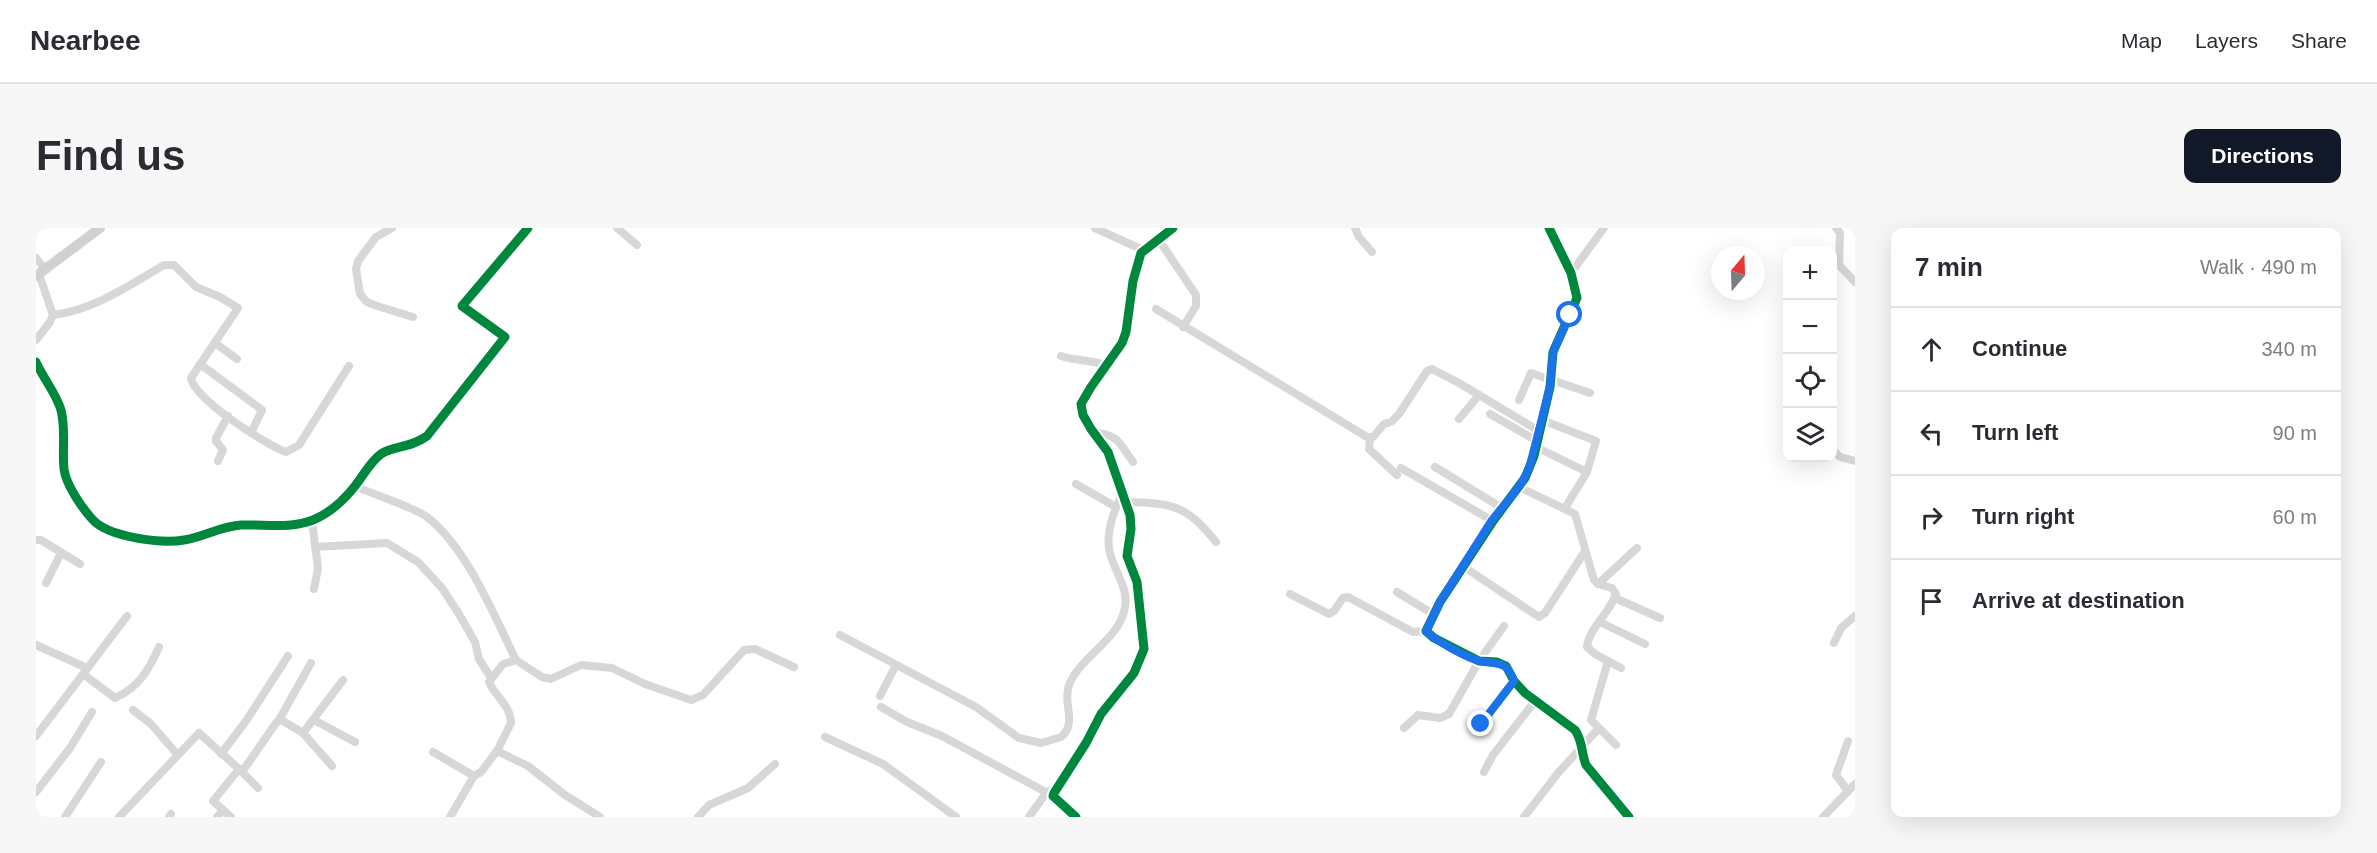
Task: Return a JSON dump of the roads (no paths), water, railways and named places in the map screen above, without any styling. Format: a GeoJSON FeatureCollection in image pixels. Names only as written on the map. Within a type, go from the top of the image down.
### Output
{"type":"FeatureCollection","features":[{"type":"Feature","properties":{"kind":"main road"},"geometry":{"type":"LineString","coordinates":[[40,273],[100,228]]}},
{"type":"Feature","properties":{"kind":"street"},"geometry":{"type":"LineString","coordinates":[[392,228],[376,237],[358,261],[356,269],[360,294],[374,305],[413,317]]}},
{"type":"Feature","properties":{"kind":"street"},"geometry":{"type":"LineString","coordinates":[[36,362],[61,410],[65,436],[64,470],[66,477],[98,525],[139,538],[171,541],[240,525],[280,526],[312,521],[330,511],[382,454],[412,446],[427,435],[506,337],[462,306],[528,228]]}},
{"type":"Feature","properties":{"kind":"street"},"geometry":{"type":"LineString","coordinates":[[617,228],[637,245]]}},
{"type":"Feature","properties":{"kind":"street"},"geometry":{"type":"LineString","coordinates":[[1095,228],[1143,250]]}},
{"type":"Feature","properties":{"kind":"street"},"geometry":{"type":"LineString","coordinates":[[1029,817],[1052,793],[1086,743],[1101,714],[1134,673],[1144,649],[1137,582],[1127,556],[1131,529],[1130,515],[1108,452],[1092,432],[1083,415],[1082,404],[1122,343],[1126,332],[1136,264],[1143,250],[1173,228]]}},
{"type":"Feature","properties":{"kind":"street"},"geometry":{"type":"LineString","coordinates":[[1355,228],[1359,237],[1372,252]]}},
{"type":"Feature","properties":{"kind":"street"},"geometry":{"type":"LineString","coordinates":[[1426,631],[1433,614],[1492,520],[1519,487],[1529,469],[1542,420],[1555,346],[1575,306],[1576,298],[1571,273],[1550,228]]}},
{"type":"Feature","properties":{"kind":"street"},"geometry":{"type":"LineString","coordinates":[[1571,273],[1604,228]]}},
{"type":"Feature","properties":{"kind":"street"},"geometry":{"type":"LineString","coordinates":[[1836,228],[1839,233],[1839,266],[1855,282]]}},
{"type":"Feature","properties":{"kind":"street"},"geometry":{"type":"LineString","coordinates":[[1159,240],[1196,295],[1196,306],[1183,327]]}},
{"type":"Feature","properties":{"kind":"street"},"geometry":{"type":"LineString","coordinates":[[36,258],[53,315],[36,340]]}},
{"type":"Feature","properties":{"kind":"street"},"geometry":{"type":"LineString","coordinates":[[53,315],[92,306],[164,264],[178,269],[196,287],[238,308],[191,378],[192,384],[250,433],[283,451],[294,449],[334,392],[349,366]]}},
{"type":"Feature","properties":{"kind":"street"},"geometry":{"type":"LineString","coordinates":[[1156,309],[1370,438]]}},
{"type":"Feature","properties":{"kind":"street"},"geometry":{"type":"LineString","coordinates":[[215,343],[237,359]]}},
{"type":"Feature","properties":{"kind":"street"},"geometry":{"type":"LineString","coordinates":[[1061,356],[1106,365]]}},
{"type":"Feature","properties":{"kind":"street"},"geometry":{"type":"LineString","coordinates":[[200,364],[262,410],[250,433]]}},
{"type":"Feature","properties":{"kind":"street"},"geometry":{"type":"LineString","coordinates":[[1492,520],[1399,472],[1369,449],[1370,438],[1384,424],[1391,422],[1399,414],[1429,370],[1441,372],[1539,431]]}},
{"type":"Feature","properties":{"kind":"street"},"geometry":{"type":"LineString","coordinates":[[1519,400],[1531,373],[1590,393]]}},
{"type":"Feature","properties":{"kind":"street"},"geometry":{"type":"LineString","coordinates":[[1459,419],[1479,395]]}},
{"type":"Feature","properties":{"kind":"street"},"geometry":{"type":"LineString","coordinates":[[1490,414],[1536,444],[1587,472]]}},
{"type":"Feature","properties":{"kind":"street"},"geometry":{"type":"LineString","coordinates":[[218,461],[223,450],[216,438],[228,416]]}},
{"type":"Feature","properties":{"kind":"street"},"geometry":{"type":"LineString","coordinates":[[1542,420],[1596,441],[1587,472],[1565,508]]}},
{"type":"Feature","properties":{"kind":"street"},"geometry":{"type":"LineString","coordinates":[[1092,432],[1116,437],[1133,462]]}},
{"type":"Feature","properties":{"kind":"street"},"geometry":{"type":"LineString","coordinates":[[1837,454],[1840,457],[1855,462]]}},
{"type":"Feature","properties":{"kind":"street"},"geometry":{"type":"LineString","coordinates":[[1435,467],[1502,508]]}},
{"type":"Feature","properties":{"kind":"street"},"geometry":{"type":"LineString","coordinates":[[1076,484],[1116,507]]}},
{"type":"Feature","properties":{"kind":"street"},"geometry":{"type":"LineString","coordinates":[[355,486],[426,516],[458,551],[485,596],[516,660],[542,677],[551,679],[581,665],[612,668],[645,684],[691,700],[703,695],[744,650],[755,649],[794,667]]}},
{"type":"Feature","properties":{"kind":"street"},"geometry":{"type":"LineString","coordinates":[[1519,487],[1565,508],[1575,514],[1578,519],[1592,577],[1598,584],[1615,591],[1615,598],[1590,637],[1587,647],[1621,668]]}},
{"type":"Feature","properties":{"kind":"street"},"geometry":{"type":"LineString","coordinates":[[840,635],[976,707],[1019,738],[1041,743],[1061,737],[1070,723],[1068,690],[1070,683],[1116,627],[1125,609],[1122,585],[1109,550],[1109,531],[1123,491]]}},
{"type":"Feature","properties":{"kind":"street"},"geometry":{"type":"LineString","coordinates":[[1126,502],[1177,507],[1196,518],[1216,542]]}},
{"type":"Feature","properties":{"kind":"street"},"geometry":{"type":"LineString","coordinates":[[312,521],[318,568],[314,589]]}},
{"type":"Feature","properties":{"kind":"street"},"geometry":{"type":"LineString","coordinates":[[36,540],[41,540],[80,564]]}},
{"type":"Feature","properties":{"kind":"street"},"geometry":{"type":"LineString","coordinates":[[315,547],[387,543],[418,562],[442,588],[459,614],[475,642],[479,659],[491,678]]}},
{"type":"Feature","properties":{"kind":"street"},"geometry":{"type":"LineString","coordinates":[[1598,584],[1637,548]]}},
{"type":"Feature","properties":{"kind":"street"},"geometry":{"type":"LineString","coordinates":[[1464,567],[1539,617],[1545,613],[1585,551]]}},
{"type":"Feature","properties":{"kind":"street"},"geometry":{"type":"LineString","coordinates":[[46,583],[61,553]]}},
{"type":"Feature","properties":{"kind":"street"},"geometry":{"type":"LineString","coordinates":[[1397,592],[1433,614]]}},
{"type":"Feature","properties":{"kind":"street"},"geometry":{"type":"LineString","coordinates":[[1290,594],[1329,614],[1343,598],[1348,597],[1413,632],[1426,631],[1434,638],[1479,661],[1497,662],[1506,666],[1514,681],[1535,701],[1575,730],[1580,737],[1582,757],[1586,765],[1629,817]]}},
{"type":"Feature","properties":{"kind":"street"},"geometry":{"type":"LineString","coordinates":[[1615,598],[1660,618]]}},
{"type":"Feature","properties":{"kind":"street"},"geometry":{"type":"LineString","coordinates":[[36,736],[127,616]]}},
{"type":"Feature","properties":{"kind":"street"},"geometry":{"type":"LineString","coordinates":[[1834,643],[1841,628],[1855,616]]}},
{"type":"Feature","properties":{"kind":"street"},"geometry":{"type":"LineString","coordinates":[[1600,622],[1646,644]]}},
{"type":"Feature","properties":{"kind":"street"},"geometry":{"type":"LineString","coordinates":[[1404,728],[1418,715],[1446,717],[1479,661],[1504,626]]}},
{"type":"Feature","properties":{"kind":"street"},"geometry":{"type":"LineString","coordinates":[[36,645],[85,671],[115,698],[140,681],[150,668],[159,647]]}},
{"type":"Feature","properties":{"kind":"street"},"geometry":{"type":"LineString","coordinates":[[221,754],[246,721],[288,656]]}},
{"type":"Feature","properties":{"kind":"street"},"geometry":{"type":"LineString","coordinates":[[450,817],[474,776],[481,772],[498,752],[511,723],[504,701],[489,682],[503,664],[516,660]]}},
{"type":"Feature","properties":{"kind":"street"},"geometry":{"type":"LineString","coordinates":[[1608,661],[1592,723],[1616,745]]}},
{"type":"Feature","properties":{"kind":"street"},"geometry":{"type":"LineString","coordinates":[[231,817],[214,803],[214,799],[239,769],[247,766],[279,720],[311,663]]}},
{"type":"Feature","properties":{"kind":"street"},"geometry":{"type":"LineString","coordinates":[[880,696],[896,665]]}},
{"type":"Feature","properties":{"kind":"street"},"geometry":{"type":"LineString","coordinates":[[303,733],[343,680]]}},
{"type":"Feature","properties":{"kind":"street"},"geometry":{"type":"LineString","coordinates":[[1481,724],[1514,681]]}},
{"type":"Feature","properties":{"kind":"street"},"geometry":{"type":"LineString","coordinates":[[1484,772],[1493,755],[1535,701]]}},
{"type":"Feature","properties":{"kind":"street"},"geometry":{"type":"LineString","coordinates":[[881,707],[1052,793],[1076,817]]}},
{"type":"Feature","properties":{"kind":"street"},"geometry":{"type":"LineString","coordinates":[[133,710],[151,724],[177,754]]}},
{"type":"Feature","properties":{"kind":"street"},"geometry":{"type":"LineString","coordinates":[[36,792],[70,748],[92,712]]}},
{"type":"Feature","properties":{"kind":"street"},"geometry":{"type":"LineString","coordinates":[[279,720],[303,733],[332,766]]}},
{"type":"Feature","properties":{"kind":"street"},"geometry":{"type":"LineString","coordinates":[[314,720],[355,741]]}},
{"type":"Feature","properties":{"kind":"street"},"geometry":{"type":"LineString","coordinates":[[1524,817],[1598,729]]}},
{"type":"Feature","properties":{"kind":"street"},"geometry":{"type":"LineString","coordinates":[[119,817],[199,733],[258,788]]}},
{"type":"Feature","properties":{"kind":"street"},"geometry":{"type":"LineString","coordinates":[[825,736],[883,764],[956,817]]}},
{"type":"Feature","properties":{"kind":"street"},"geometry":{"type":"LineString","coordinates":[[1848,741],[1836,775],[1848,791]]}},
{"type":"Feature","properties":{"kind":"street"},"geometry":{"type":"LineString","coordinates":[[433,752],[474,776]]}},
{"type":"Feature","properties":{"kind":"street"},"geometry":{"type":"LineString","coordinates":[[498,752],[528,766],[600,817]]}},
{"type":"Feature","properties":{"kind":"street"},"geometry":{"type":"LineString","coordinates":[[65,817],[101,762]]}},
{"type":"Feature","properties":{"kind":"street"},"geometry":{"type":"LineString","coordinates":[[698,817],[709,805],[748,788],[775,764]]}},
{"type":"Feature","properties":{"kind":"street"},"geometry":{"type":"LineString","coordinates":[[1823,817],[1855,784]]}},
{"type":"Feature","properties":{"kind":"street"},"geometry":{"type":"LineString","coordinates":[[217,817],[223,810]]}}]}
